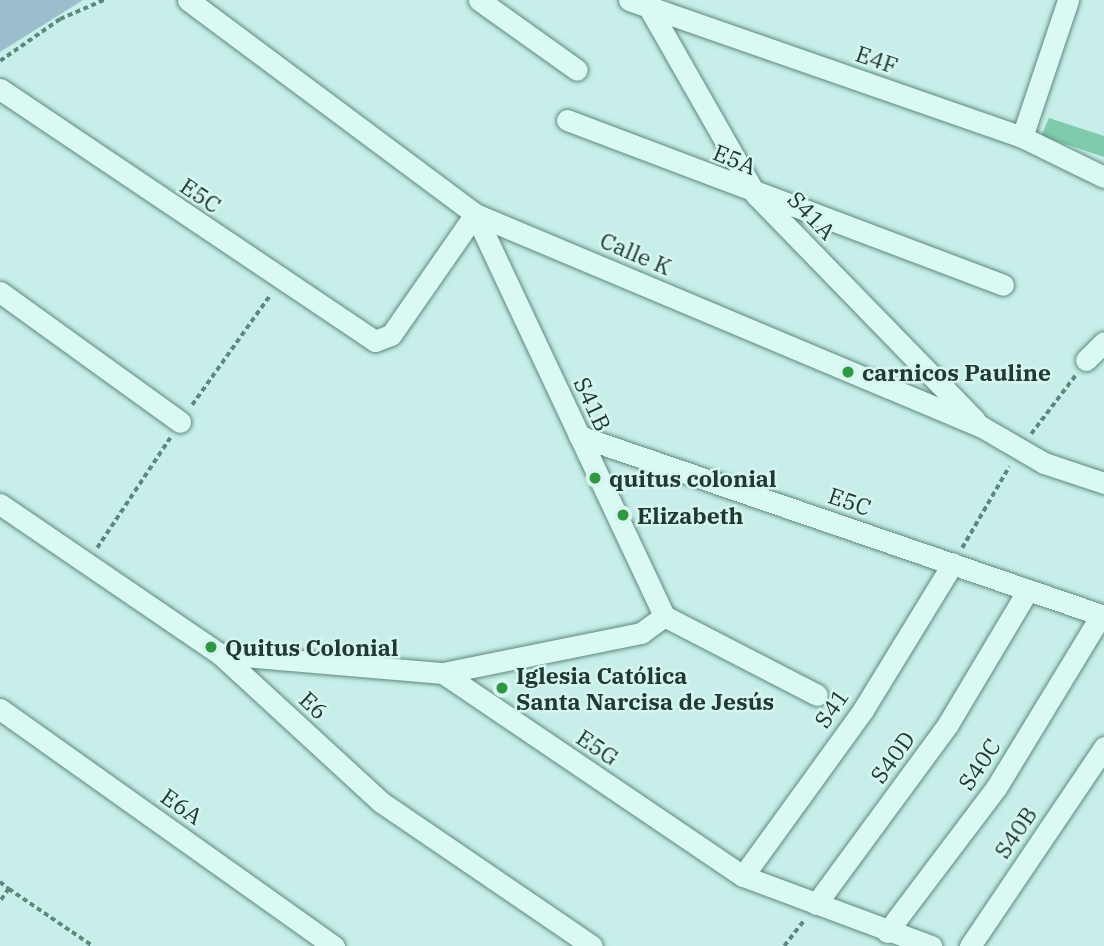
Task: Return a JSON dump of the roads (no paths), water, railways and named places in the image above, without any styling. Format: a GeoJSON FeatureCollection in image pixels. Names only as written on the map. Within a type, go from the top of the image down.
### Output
{"type":"FeatureCollection","features":[{"type":"Feature","properties":{"kind":"street","name":"Calle K"},"geometry":{"type":"LineString","coordinates":[[188,0],[475,214],[982,427],[1020,449],[1104,483]]}},
{"type":"Feature","properties":{"kind":"street"},"geometry":{"type":"LineString","coordinates":[[479,0],[577,70]]}},
{"type":"Feature","properties":{"kind":"street"},"geometry":{"type":"LineString","coordinates":[[1022,137],[1068,0]]}},
{"type":"Feature","properties":{"kind":"street","name":"E4F"},"geometry":{"type":"LineString","coordinates":[[639,3],[1022,137],[1104,177]]}},
{"type":"Feature","properties":{"kind":"street","name":"S41A"},"geometry":{"type":"LineString","coordinates":[[639,3],[756,195],[982,427]]}},
{"type":"Feature","properties":{"kind":"street","name":"E5C"},"geometry":{"type":"LineString","coordinates":[[0,89],[375,341],[391,335],[475,214]]}},
{"type":"Feature","properties":{"kind":"street","name":"E5A"},"geometry":{"type":"LineString","coordinates":[[567,120],[756,195],[1003,285]]}},
{"type":"Feature","properties":{"kind":"street","name":"S41B"},"geometry":{"type":"LineString","coordinates":[[475,214],[664,616]]}},
{"type":"Feature","properties":{"kind":"street"},"geometry":{"type":"LineString","coordinates":[[0,292],[180,422]]}},
{"type":"Feature","properties":{"kind":"street"},"geometry":{"type":"LineString","coordinates":[[1086,360],[1104,342]]}},
{"type":"Feature","properties":{"kind":"street","name":"E5C"},"geometry":{"type":"LineString","coordinates":[[579,436],[1103,615]]}},
{"type":"Feature","properties":{"kind":"street","name":"E6"},"geometry":{"type":"LineString","coordinates":[[0,504],[220,654],[381,802],[592,946]]}},
{"type":"Feature","properties":{"kind":"street","name":"S41"},"geometry":{"type":"LineString","coordinates":[[743,876],[863,710],[953,564]]}},
{"type":"Feature","properties":{"kind":"street","name":"S40D"},"geometry":{"type":"LineString","coordinates":[[816,904],[948,724],[1028,590]]}},
{"type":"Feature","properties":{"kind":"street","name":"S40C"},"geometry":{"type":"LineString","coordinates":[[887,932],[1002,779],[1103,615]]}},
{"type":"Feature","properties":{"kind":"street"},"geometry":{"type":"LineString","coordinates":[[443,673],[641,633],[664,616],[817,695]]}},
{"type":"Feature","properties":{"kind":"street","name":"E5G"},"geometry":{"type":"LineString","coordinates":[[220,654],[443,673],[743,876],[887,932],[931,946]]}},
{"type":"Feature","properties":{"kind":"street","name":"E6A"},"geometry":{"type":"LineString","coordinates":[[0,709],[334,946]]}},
{"type":"Feature","properties":{"kind":"street","name":"S40B"},"geometry":{"type":"LineString","coordinates":[[970,946],[1104,747]]}},
{"type":"Feature","properties":{"kind":"place","name":"carnicos Pauline"},"geometry":{"type":"Point","coordinates":[848,372]}},
{"type":"Feature","properties":{"kind":"place","name":"quitus colonial"},"geometry":{"type":"Point","coordinates":[595,478]}},
{"type":"Feature","properties":{"kind":"place","name":"Elizabeth"},"geometry":{"type":"Point","coordinates":[623,515]}},
{"type":"Feature","properties":{"kind":"place","name":"Quitus Colonial"},"geometry":{"type":"Point","coordinates":[211,647]}},
{"type":"Feature","properties":{"kind":"place","name":"Iglesia Católica Santa Narcisa de Jesús"},"geometry":{"type":"Point","coordinates":[502,688]}}]}
